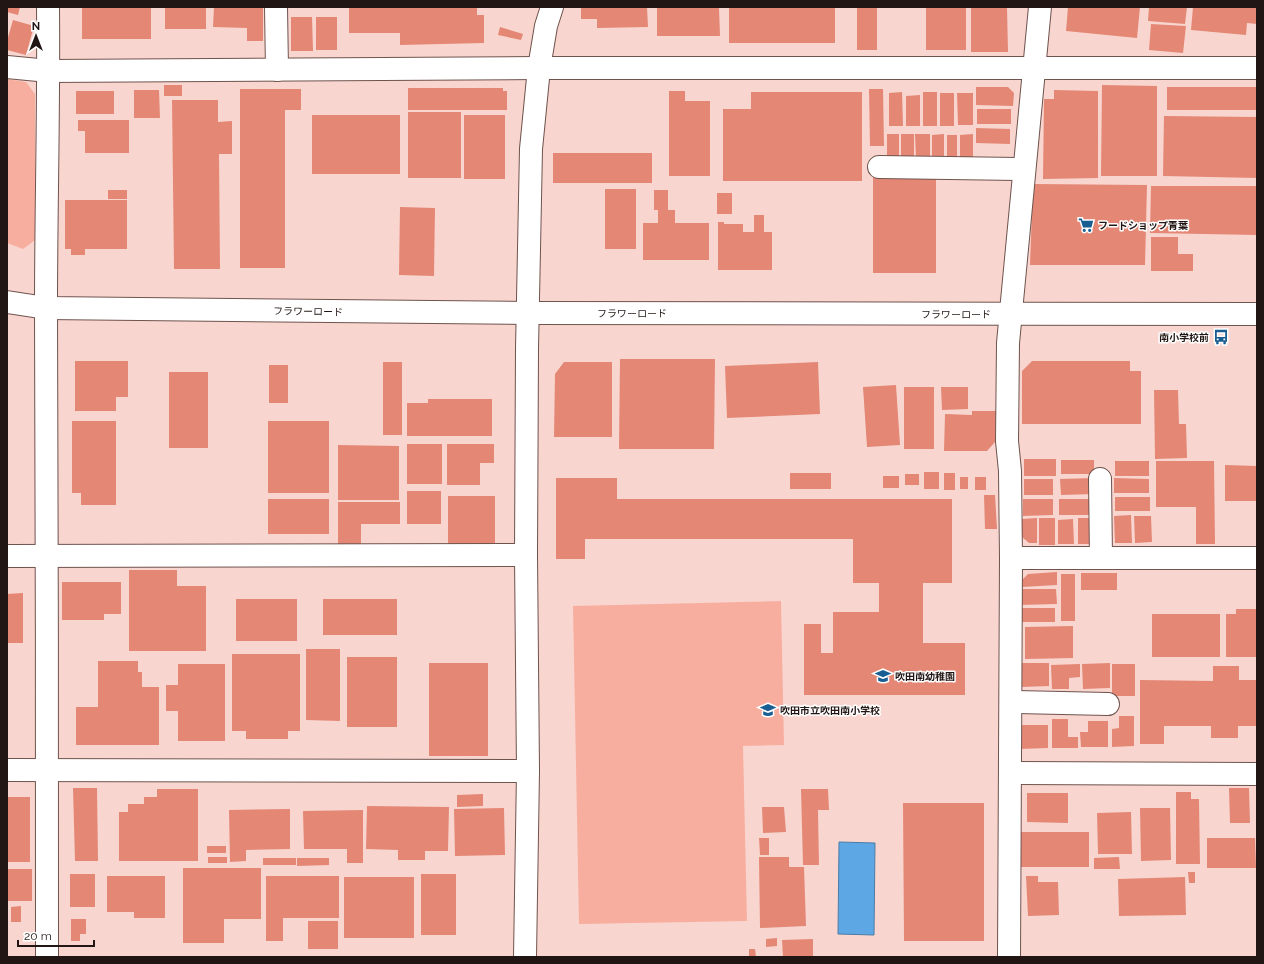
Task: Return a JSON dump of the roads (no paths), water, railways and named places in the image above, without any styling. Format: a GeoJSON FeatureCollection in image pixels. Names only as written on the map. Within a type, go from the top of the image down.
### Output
{"type":"FeatureCollection","features":[{"type":"Feature","properties":{"kind":"street"},"geometry":{"type":"LineString","coordinates":[[47,957],[48,771],[46,308],[49,71],[48,7]]}},
{"type":"Feature","properties":{"kind":"street"},"geometry":{"type":"LineString","coordinates":[[276,7],[277,70]]}},
{"type":"Feature","properties":{"kind":"street"},"geometry":{"type":"LineString","coordinates":[[524,957],[528,771],[526,555],[531,149],[539,68],[546,26],[552,7]]}},
{"type":"Feature","properties":{"kind":"street"},"geometry":{"type":"LineString","coordinates":[[1009,957],[1011,558],[1010,471],[1007,441],[1008,343],[1040,7]]}},
{"type":"Feature","properties":{"kind":"street"},"geometry":{"type":"LineString","coordinates":[[7,67],[49,71],[539,68],[1257,68]]}},
{"type":"Feature","properties":{"kind":"street"},"geometry":{"type":"LineString","coordinates":[[879,167],[1024,169]]}},
{"type":"Feature","properties":{"kind":"street","name":"フラワーロード"},"geometry":{"type":"LineString","coordinates":[[7,302],[46,308],[528,313],[1257,314]]}},
{"type":"Feature","properties":{"kind":"street"},"geometry":{"type":"LineString","coordinates":[[1100,479],[1101,558]]}},
{"type":"Feature","properties":{"kind":"street"},"geometry":{"type":"LineString","coordinates":[[7,556],[526,555]]}},
{"type":"Feature","properties":{"kind":"street"},"geometry":{"type":"LineString","coordinates":[[1011,558],[1257,558]]}},
{"type":"Feature","properties":{"kind":"street"},"geometry":{"type":"LineString","coordinates":[[1011,702],[1108,704]]}},
{"type":"Feature","properties":{"kind":"street"},"geometry":{"type":"LineString","coordinates":[[7,770],[528,771]]}},
{"type":"Feature","properties":{"kind":"street"},"geometry":{"type":"LineString","coordinates":[[1010,773],[1257,774]]}},
{"type":"Feature","properties":{"kind":"water"},"geometry":{"type":"Polygon","coordinates":[[[839,842],[875,843],[874,935],[838,934],[839,842]]]}},
{"type":"Feature","properties":{"kind":"place","name":"フードショップ青葉"},"geometry":{"type":"Point","coordinates":[1086,225]}},
{"type":"Feature","properties":{"kind":"place","name":"南小学校前"},"geometry":{"type":"Point","coordinates":[1221,337]}},
{"type":"Feature","properties":{"kind":"place","name":"吹田南幼稚園"},"geometry":{"type":"Point","coordinates":[883,676]}},
{"type":"Feature","properties":{"kind":"place","name":"吹田市立吹田南小学校"},"geometry":{"type":"Point","coordinates":[768,710]}}]}
